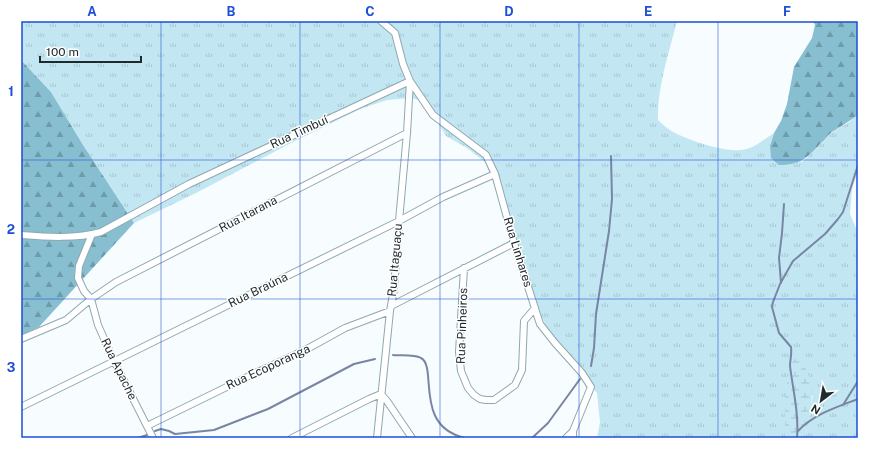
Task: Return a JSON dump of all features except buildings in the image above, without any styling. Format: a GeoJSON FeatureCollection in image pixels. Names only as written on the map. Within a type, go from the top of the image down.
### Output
{"type":"FeatureCollection","features":[{"type":"Feature","properties":{"kind":"street"},"geometry":{"type":"LineString","coordinates":[[381,21],[395,33],[403,64],[410,81]]}},
{"type":"Feature","properties":{"kind":"street","name":"Rua Itaguaçu"},"geometry":{"type":"LineString","coordinates":[[377,438],[390,308],[394,289],[410,81]]}},
{"type":"Feature","properties":{"kind":"street","name":"Rua Linhares"},"geometry":{"type":"LineString","coordinates":[[410,81],[433,115],[486,155],[495,174],[514,243],[540,324],[582,373],[591,387],[573,435]]}},
{"type":"Feature","properties":{"kind":"street","name":"Rua Timbuí"},"geometry":{"type":"LineString","coordinates":[[21,235],[52,237],[101,232],[189,184],[410,81]]}},
{"type":"Feature","properties":{"kind":"street","name":"Rua Itarana"},"geometry":{"type":"LineString","coordinates":[[21,339],[66,320],[91,299],[116,282],[407,133]]}},
{"type":"Feature","properties":{"kind":"street","name":"Rua Braúna"},"geometry":{"type":"LineString","coordinates":[[21,407],[399,221],[443,197],[495,174]]}},
{"type":"Feature","properties":{"kind":"street","name":"Rua Apache"},"geometry":{"type":"LineString","coordinates":[[92,234],[79,266],[78,278],[84,291],[91,299],[98,325],[114,362],[153,438]]}},
{"type":"Feature","properties":{"kind":"street","name":"Rua Ecoporanga"},"geometry":{"type":"LineString","coordinates":[[147,426],[307,349],[345,328],[390,308],[514,243]]}},
{"type":"Feature","properties":{"kind":"street","name":"Rua Pinheiros"},"geometry":{"type":"LineString","coordinates":[[464,268],[460,352],[461,371],[468,388],[480,399],[494,400],[515,385],[522,370],[524,321],[535,308]]}},
{"type":"Feature","properties":{"kind":"street"},"geometry":{"type":"LineString","coordinates":[[292,438],[381,394],[412,438]]}},
{"type":"Feature","properties":{"kind":"street"},"geometry":{"type":"LineString","coordinates":[[566,438],[573,435]]}},
{"type":"Feature","properties":{"kind":"green space"},"geometry":{"type":"Polygon","coordinates":[[[21,21],[677,21],[661,83],[658,108],[658,120],[675,133],[708,145],[726,149],[741,150],[750,148],[774,133],[770,146],[802,162],[831,133],[858,115],[858,171],[852,189],[850,214],[858,233],[858,438],[805,438],[813,395],[785,406],[785,438],[597,438],[600,422],[597,393],[581,374],[555,348],[509,238],[501,202],[485,162],[467,148],[446,136],[433,114],[422,101],[412,98],[387,100],[360,109],[134,223],[83,145],[51,92],[21,60],[21,21]]]}},
{"type":"Feature","properties":{"kind":"green space"},"geometry":{"type":"Polygon","coordinates":[[[813,21],[858,21],[858,115],[832,132],[812,153],[803,160],[792,164],[779,165],[771,158],[770,146],[787,104],[794,67],[812,38],[815,25],[813,21]]]}},
{"type":"Feature","properties":{"kind":"green space"},"geometry":{"type":"Polygon","coordinates":[[[21,60],[51,92],[83,145],[134,223],[39,327],[21,335],[21,60]]]}},
{"type":"Feature","properties":{"kind":"green space"},"geometry":{"type":"Polygon","coordinates":[[[794,359],[797,359],[804,367],[809,376],[811,386],[811,407],[805,438],[785,438],[785,408],[788,375],[794,359]]]}},
{"type":"Feature","properties":{"kind":"waterway"},"geometry":{"type":"LineString","coordinates":[[591,366],[594,348],[596,314],[609,231],[612,199],[611,156]]}},
{"type":"Feature","properties":{"kind":"waterway"},"geometry":{"type":"LineString","coordinates":[[797,438],[796,411],[790,366],[791,347],[779,333],[772,307],[773,302],[780,284],[793,261],[825,234],[843,212],[858,165]]}},
{"type":"Feature","properties":{"kind":"waterway"},"geometry":{"type":"LineString","coordinates":[[781,283],[779,258],[784,204]]}},
{"type":"Feature","properties":{"kind":"waterway"},"geometry":{"type":"LineString","coordinates":[[393,355],[421,358],[426,364],[430,397],[433,410],[439,422],[449,431],[465,438]]}},
{"type":"Feature","properties":{"kind":"waterway"},"geometry":{"type":"LineString","coordinates":[[155,431],[161,429],[175,434],[214,430],[268,409],[354,364],[375,359]]}},
{"type":"Feature","properties":{"kind":"waterway"},"geometry":{"type":"LineString","coordinates":[[532,438],[548,423],[580,379]]}},
{"type":"Feature","properties":{"kind":"waterway"},"geometry":{"type":"LineString","coordinates":[[843,405],[858,381]]}},
{"type":"Feature","properties":{"kind":"waterway"},"geometry":{"type":"LineString","coordinates":[[798,431],[818,416],[858,399]]}},
{"type":"Feature","properties":{"kind":"waterway"},"geometry":{"type":"LineString","coordinates":[[138,438],[147,435]]}}]}
